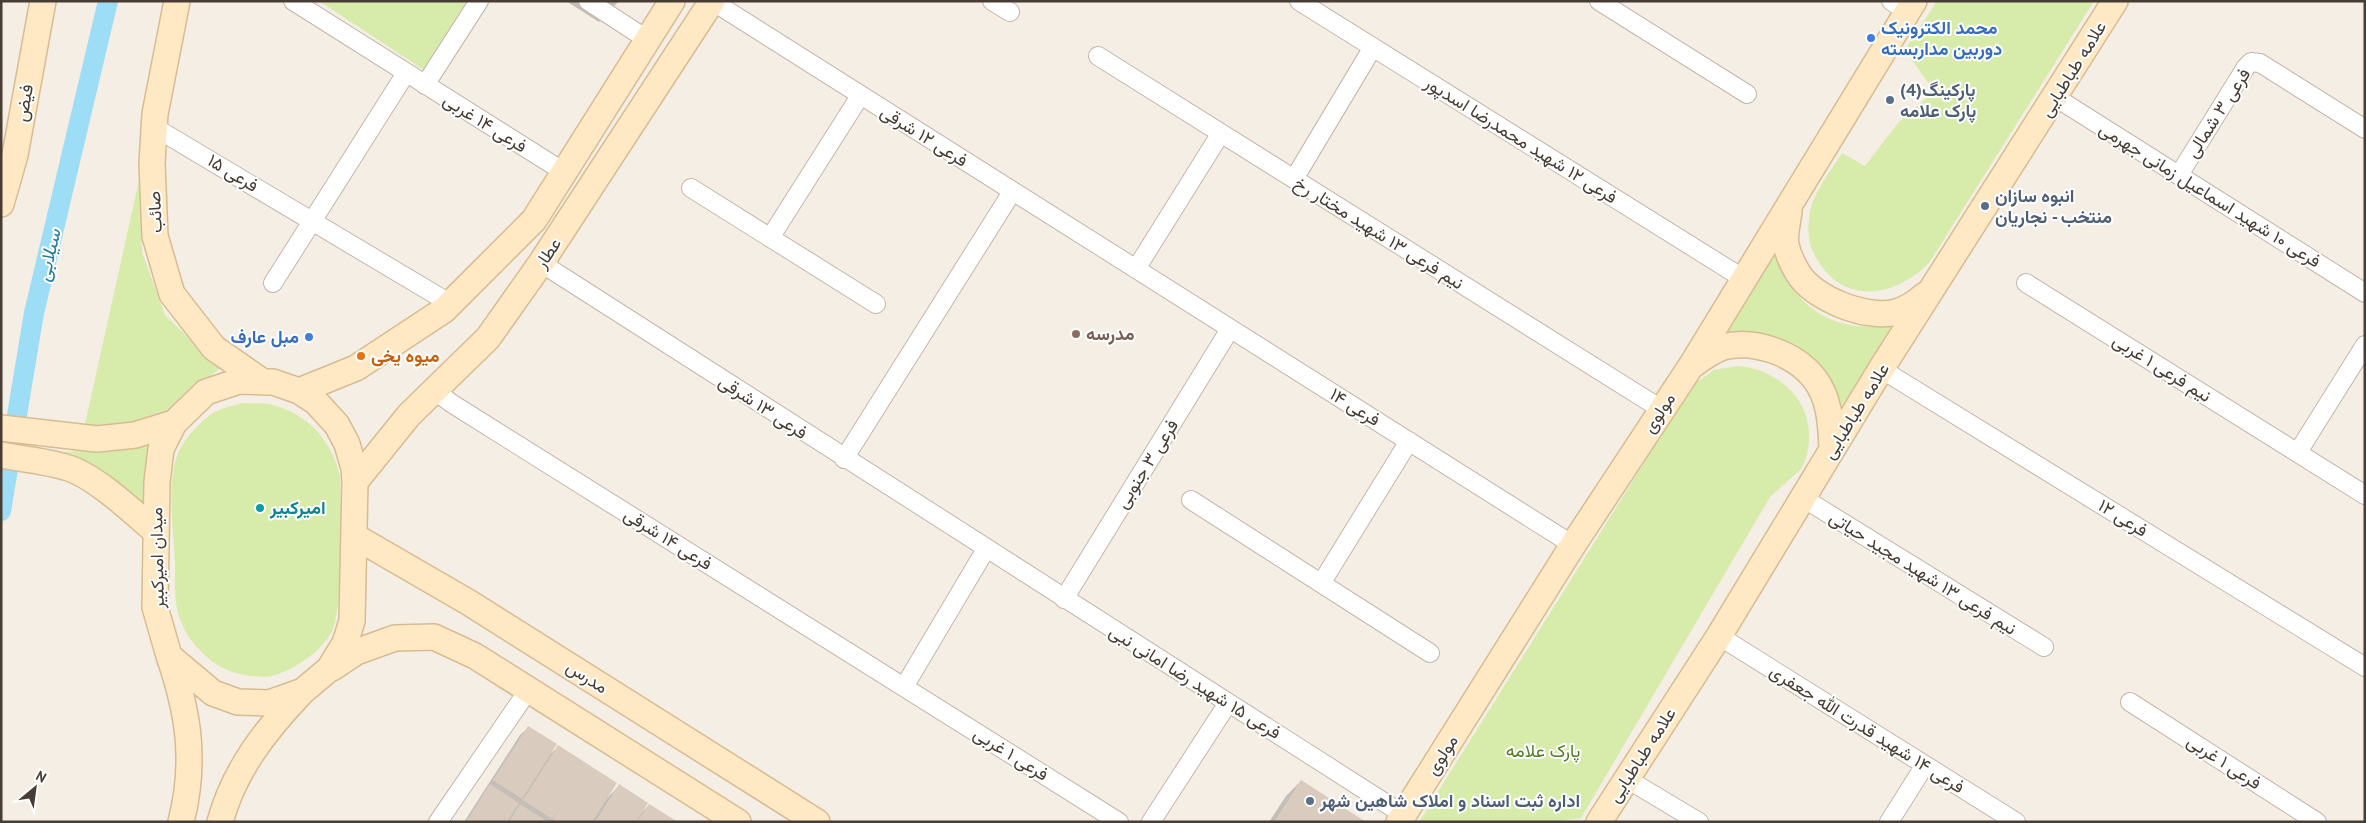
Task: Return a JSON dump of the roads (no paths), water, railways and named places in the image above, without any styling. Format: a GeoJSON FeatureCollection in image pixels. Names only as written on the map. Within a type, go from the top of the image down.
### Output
{"type":"FeatureCollection","features":[{"type":"Feature","properties":{"kind":"main road","name":"فیض"},"geometry":{"type":"LineString","coordinates":[[1,204],[15,155],[43,1]]}},
{"type":"Feature","properties":{"kind":"main road","name":"صائب"},"geometry":{"type":"LineString","coordinates":[[177,1],[154,126],[152,163],[155,236],[172,294],[214,348],[263,382]]}},
{"type":"Feature","properties":{"kind":"main road","name":"عطار"},"geometry":{"type":"LineString","coordinates":[[299,391],[356,368],[444,310],[534,220],[672,1]]}},
{"type":"Feature","properties":{"kind":"main road","name":"عطار"},"geometry":{"type":"LineString","coordinates":[[355,482],[387,440],[433,389],[488,338],[541,263],[712,1]]}},
{"type":"Feature","properties":{"kind":"main road","name":"علامه طباطبایی"},"geometry":{"type":"LineString","coordinates":[[1599,822],[1719,636],[1881,369],[2115,1]]}},
{"type":"Feature","properties":{"kind":"main road","name":"مولوی"},"geometry":{"type":"LineString","coordinates":[[1402,818],[1573,545],[1690,366],[1744,279],[1790,204],[1904,5]]}},
{"type":"Feature","properties":{"kind":"main road"},"geometry":{"type":"LineString","coordinates":[[596,123],[622,141]]}},
{"type":"Feature","properties":{"kind":"main road"},"geometry":{"type":"LineString","coordinates":[[1790,204],[1786,244],[1799,275],[1819,293],[1859,312],[1881,314],[1897,312],[1913,304],[1931,291]]}},
{"type":"Feature","properties":{"kind":"main road"},"geometry":{"type":"LineString","coordinates":[[1690,366],[1723,347],[1745,345],[1768,348],[1794,360],[1815,378],[1830,413],[1832,448]]}},
{"type":"Feature","properties":{"kind":"main road","name":"میدان امیرکبیر"},"geometry":{"type":"LineString","coordinates":[[239,381],[273,382],[299,391],[316,402],[337,425],[351,453],[355,482],[352,621],[345,643],[329,669],[303,691],[269,703],[238,702],[212,693],[170,656],[155,607],[156,482],[161,449],[174,423],[206,392],[239,381]]}},
{"type":"Feature","properties":{"kind":"main road"},"geometry":{"type":"LineString","coordinates":[[1,428],[97,439],[135,435],[174,423]]}},
{"type":"Feature","properties":{"kind":"main road"},"geometry":{"type":"LineString","coordinates":[[1,454],[67,467],[86,477],[127,506],[155,531]]}},
{"type":"Feature","properties":{"kind":"main road","name":"مدرس"},"geometry":{"type":"LineString","coordinates":[[354,536],[468,602],[817,822]]}},
{"type":"Feature","properties":{"kind":"main road"},"geometry":{"type":"LineString","coordinates":[[329,669],[356,652],[395,638],[434,638],[474,656],[529,689],[738,822]]}},
{"type":"Feature","properties":{"kind":"main road"},"geometry":{"type":"LineString","coordinates":[[170,656],[182,694],[190,767],[187,799],[181,822]]}},
{"type":"Feature","properties":{"kind":"main road"},"geometry":{"type":"LineString","coordinates":[[220,822],[236,778],[256,746],[303,691]]}},
{"type":"Feature","properties":{"kind":"street"},"geometry":{"type":"LineString","coordinates":[[273,283],[311,220],[406,73],[293,1]]}},
{"type":"Feature","properties":{"kind":"street"},"geometry":{"type":"LineString","coordinates":[[424,84],[479,1]]}},
{"type":"Feature","properties":{"kind":"street"},"geometry":{"type":"LineString","coordinates":[[588,1],[648,40]]}},
{"type":"Feature","properties":{"kind":"street","name":"فرعی ۱۲ شرقی"},"geometry":{"type":"LineString","coordinates":[[712,1],[1136,269]]}},
{"type":"Feature","properties":{"kind":"street"},"geometry":{"type":"LineString","coordinates":[[992,1],[1010,12]]}},
{"type":"Feature","properties":{"kind":"street","name":"فرعی ۱۲ شهید محمدرضا اسدپور"},"geometry":{"type":"LineString","coordinates":[[1299,1],[1744,279]]}},
{"type":"Feature","properties":{"kind":"street"},"geometry":{"type":"LineString","coordinates":[[1599,1],[1747,94]]}},
{"type":"Feature","properties":{"kind":"street"},"geometry":{"type":"LineString","coordinates":[[1294,179],[1373,47]]}},
{"type":"Feature","properties":{"kind":"street","name":"نیم فرعی ۱۳ شهید مختار رخ"},"geometry":{"type":"LineString","coordinates":[[1098,56],[1661,409]]}},
{"type":"Feature","properties":{"kind":"street","name":"فرعی ۳ شمالی"},"geometry":{"type":"LineString","coordinates":[[2178,174],[2251,62],[2260,63],[2365,129]]}},
{"type":"Feature","properties":{"kind":"street","name":"فرعی ۱۴ غربی"},"geometry":{"type":"LineString","coordinates":[[406,73],[564,172]]}},
{"type":"Feature","properties":{"kind":"street"},"geometry":{"type":"LineString","coordinates":[[770,238],[860,96]]}},
{"type":"Feature","properties":{"kind":"street","name":"فرعی ۱۰ شهید اسماعیل زمانی جهرمی"},"geometry":{"type":"LineString","coordinates":[[2055,97],[2365,293]]}},
{"type":"Feature","properties":{"kind":"street","name":"فرعی ۱۵"},"geometry":{"type":"LineString","coordinates":[[154,126],[450,304]]}},
{"type":"Feature","properties":{"kind":"street"},"geometry":{"type":"LineString","coordinates":[[1136,269],[1222,133]]}},
{"type":"Feature","properties":{"kind":"street"},"geometry":{"type":"LineString","coordinates":[[691,188],[876,304]]}},
{"type":"Feature","properties":{"kind":"street"},"geometry":{"type":"LineString","coordinates":[[844,459],[1012,192]]}},
{"type":"Feature","properties":{"kind":"street","name":"فرعی ۱۳ شرقی"},"geometry":{"type":"LineString","coordinates":[[541,263],[986,549]]}},
{"type":"Feature","properties":{"kind":"street","name":"فرعی ۱۴"},"geometry":{"type":"LineString","coordinates":[[1136,269],[1573,545]]}},
{"type":"Feature","properties":{"kind":"street","name":"نیم فرعی ۱ غربی"},"geometry":{"type":"LineString","coordinates":[[2026,283],[2365,495]]}},
{"type":"Feature","properties":{"kind":"street","name":"فرعی ۳ جنوبی"},"geometry":{"type":"LineString","coordinates":[[1064,599],[1230,329]]}},
{"type":"Feature","properties":{"kind":"street"},"geometry":{"type":"LineString","coordinates":[[2298,452],[2365,345]]}},
{"type":"Feature","properties":{"kind":"street","name":"فرعی ۱۲"},"geometry":{"type":"LineString","coordinates":[[1881,369],[2365,667]]}},
{"type":"Feature","properties":{"kind":"street","name":"فرعی ۱۴ شرقی"},"geometry":{"type":"LineString","coordinates":[[433,389],[451,403],[904,687]]}},
{"type":"Feature","properties":{"kind":"street"},"geometry":{"type":"LineString","coordinates":[[1322,582],[1409,441]]}},
{"type":"Feature","properties":{"kind":"street","name":"نیم فرعی ۱۳ شهید مجید حیاتی"},"geometry":{"type":"LineString","coordinates":[[1803,498],[2044,647]]}},
{"type":"Feature","properties":{"kind":"street"},"geometry":{"type":"LineString","coordinates":[[1191,500],[1322,582],[1430,653]]}},
{"type":"Feature","properties":{"kind":"street"},"geometry":{"type":"LineString","coordinates":[[904,687],[986,549]]}},
{"type":"Feature","properties":{"kind":"street","name":"فرعی ۱۵ شهید رضا امانی نبی"},"geometry":{"type":"LineString","coordinates":[[986,549],[1228,703],[1402,818]]}},
{"type":"Feature","properties":{"kind":"street","name":"فرعی ۱۴ شهید قدرت الله جعفری"},"geometry":{"type":"LineString","coordinates":[[1719,636],[2016,822]]}},
{"type":"Feature","properties":{"kind":"street","name":"فرعی ۱ غربی"},"geometry":{"type":"LineString","coordinates":[[904,687],[1119,822]]}},
{"type":"Feature","properties":{"kind":"street"},"geometry":{"type":"LineString","coordinates":[[438,822],[529,689]]}},
{"type":"Feature","properties":{"kind":"street","name":"فرعی ۱ غربی"},"geometry":{"type":"LineString","coordinates":[[2130,702],[2317,822]]}},
{"type":"Feature","properties":{"kind":"street"},"geometry":{"type":"LineString","coordinates":[[1151,822],[1228,703]]}},
{"type":"Feature","properties":{"kind":"street"},"geometry":{"type":"LineString","coordinates":[[1889,822],[1925,765]]}},
{"type":"Feature","properties":{"kind":"street"},"geometry":{"type":"LineString","coordinates":[[1626,779],[1699,822]]}},
{"type":"Feature","properties":{"kind":"waterway","name":"سیلابی"},"geometry":{"type":"LineString","coordinates":[[1,511],[34,313],[108,1]]}},
{"type":"Feature","properties":{"kind":"place","name":"محمد الکترونیک دوربین مداربسته"},"geometry":{"type":"Point","coordinates":[1871,38]}},
{"type":"Feature","properties":{"kind":"place","name":"پارکینگ(4) پارک علامه"},"geometry":{"type":"Point","coordinates":[1890,100]}},
{"type":"Feature","properties":{"kind":"place","name":"انبوه سازان منتخب - نجاریان"},"geometry":{"type":"Point","coordinates":[1985,206]}},
{"type":"Feature","properties":{"kind":"place","name":"مدرسه"},"geometry":{"type":"Point","coordinates":[1076,334]}},
{"type":"Feature","properties":{"kind":"place","name":"مبل عارف"},"geometry":{"type":"Point","coordinates":[309,337]}},
{"type":"Feature","properties":{"kind":"place","name":"میوه یخی"},"geometry":{"type":"Point","coordinates":[361,356]}},
{"type":"Feature","properties":{"kind":"place","name":"امیرکبیر"},"geometry":{"type":"Point","coordinates":[260,508]}},
{"type":"Feature","properties":{"kind":"place","name":"اداره ثبت اسناد و املاک شاهین شهر"},"geometry":{"type":"Point","coordinates":[1310,801]}},
{"type":"Feature","properties":{"kind":"park label","name":"پارک علامه"},"geometry":{"type":"Point","coordinates":[1543,751]}}]}
